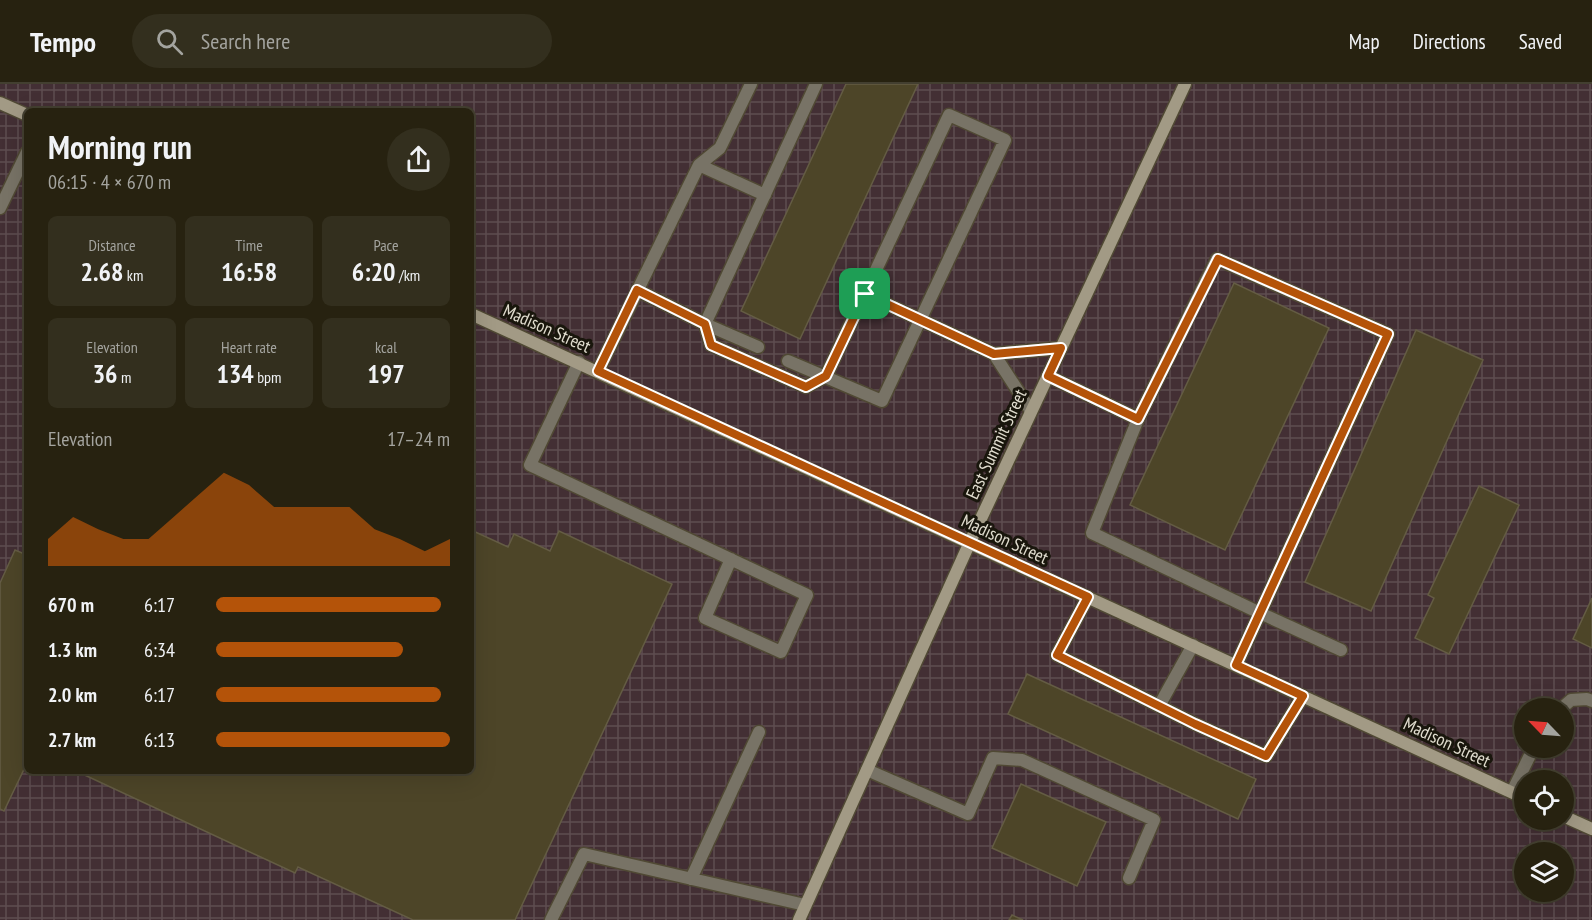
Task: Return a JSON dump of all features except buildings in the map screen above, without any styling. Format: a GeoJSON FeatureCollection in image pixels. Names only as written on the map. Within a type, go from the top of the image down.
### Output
{"type":"FeatureCollection","features":[{"type":"Feature","properties":{"kind":"street"},"geometry":{"type":"LineString","coordinates":[[598,371],[699,165],[720,148],[751,84]]}},
{"type":"Feature","properties":{"kind":"street"},"geometry":{"type":"LineString","coordinates":[[788,361],[826,376],[882,401],[1005,140],[949,115],[826,376],[806,387],[711,345],[705,324],[816,84]]}},
{"type":"Feature","properties":{"kind":"street","name":"East Summit Street"},"geometry":{"type":"LineString","coordinates":[[799,920],[970,542],[1185,84]]}},
{"type":"Feature","properties":{"kind":"street"},"geometry":{"type":"LineString","coordinates":[[0,102],[24,114]]}},
{"type":"Feature","properties":{"kind":"street"},"geometry":{"type":"LineString","coordinates":[[0,208],[24,158]]}},
{"type":"Feature","properties":{"kind":"street"},"geometry":{"type":"LineString","coordinates":[[699,165],[765,195]]}},
{"type":"Feature","properties":{"kind":"street"},"geometry":{"type":"LineString","coordinates":[[1236,665],[1260,613],[1388,334],[1218,259],[1138,419],[1092,533],[1260,613],[1341,650]]}},
{"type":"Feature","properties":{"kind":"street"},"geometry":{"type":"LineString","coordinates":[[637,290],[758,347]]}},
{"type":"Feature","properties":{"kind":"street"},"geometry":{"type":"LineString","coordinates":[[865,294],[994,354],[1061,348]]}},
{"type":"Feature","properties":{"kind":"street","name":"Madison Street"},"geometry":{"type":"LineString","coordinates":[[474,315],[1512,792]]}},
{"type":"Feature","properties":{"kind":"street"},"geometry":{"type":"LineString","coordinates":[[994,354],[1031,411]]}},
{"type":"Feature","properties":{"kind":"street"},"geometry":{"type":"LineString","coordinates":[[579,362],[530,465],[731,559],[807,595],[781,652],[705,618],[731,559]]}},
{"type":"Feature","properties":{"kind":"street"},"geometry":{"type":"LineString","coordinates":[[1048,376],[1138,419]]}},
{"type":"Feature","properties":{"kind":"street"},"geometry":{"type":"LineString","coordinates":[[1088,597],[1057,655],[1266,756],[1303,696]]}},
{"type":"Feature","properties":{"kind":"street"},"geometry":{"type":"LineString","coordinates":[[1159,706],[1193,645]]}},
{"type":"Feature","properties":{"kind":"street"},"geometry":{"type":"LineString","coordinates":[[1574,700],[1592,701]]}},
{"type":"Feature","properties":{"kind":"street"},"geometry":{"type":"LineString","coordinates":[[691,879],[759,732]]}},
{"type":"Feature","properties":{"kind":"street"},"geometry":{"type":"LineString","coordinates":[[867,770],[968,814],[993,758],[1022,760],[1154,820],[1129,878]]}},
{"type":"Feature","properties":{"kind":"street"},"geometry":{"type":"LineString","coordinates":[[1512,792],[1529,758]]}},
{"type":"Feature","properties":{"kind":"street"},"geometry":{"type":"LineString","coordinates":[[1574,821],[1592,829]]}},
{"type":"Feature","properties":{"kind":"street"},"geometry":{"type":"LineString","coordinates":[[551,920],[584,854],[805,905]]}},
{"type":"Feature","properties":{"kind":"shaded area"},"geometry":{"type":"Polygon","coordinates":[[[0,84],[1592,84],[1592,920],[0,920],[0,84]]]}},
{"type":"Feature","properties":{"kind":"route"},"geometry":{"type":"LineString","coordinates":[[1218,259],[1388,334],[1236,665],[1303,696],[1266,756],[1195,724],[1057,655],[1088,597],[598,371],[637,290],[705,324],[711,345],[806,387],[826,376],[865,294],[994,354],[1061,348],[1048,376],[1138,419],[1218,259]]}}]}
